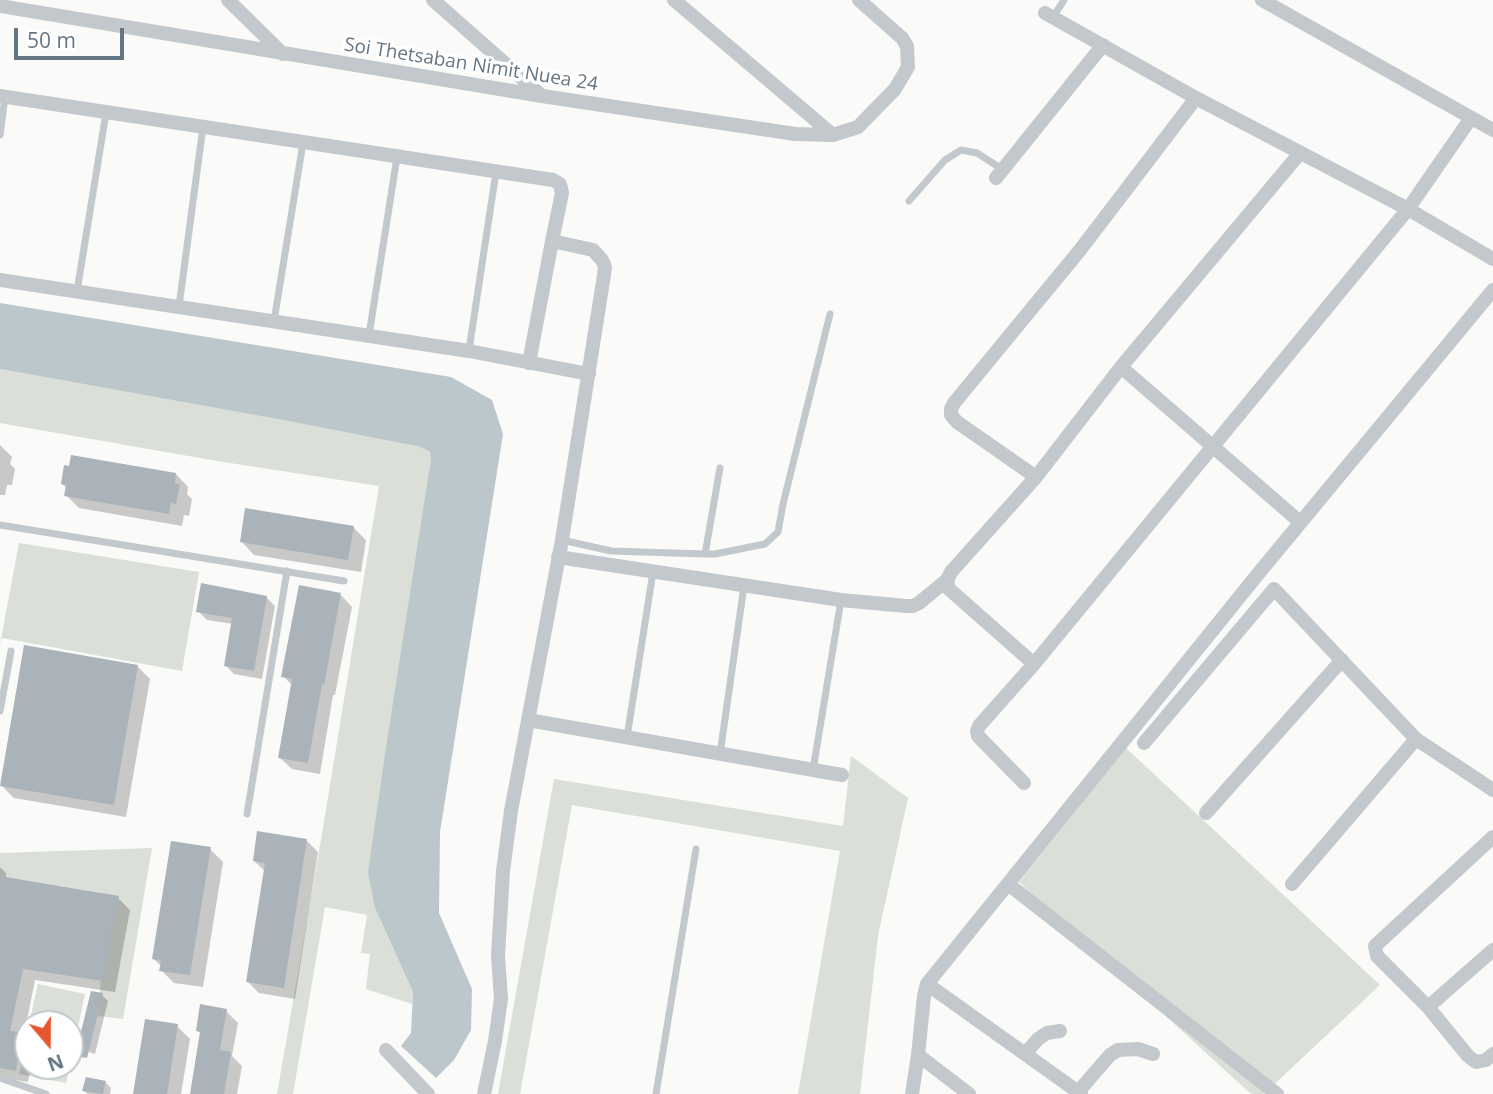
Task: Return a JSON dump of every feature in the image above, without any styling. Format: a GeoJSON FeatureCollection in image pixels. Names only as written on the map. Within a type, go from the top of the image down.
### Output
{"type":"FeatureCollection","features":[{"type":"Feature","properties":{"kind":"street"},"geometry":{"type":"LineString","coordinates":[[228,0],[283,54]]}},
{"type":"Feature","properties":{"kind":"street"},"geometry":{"type":"LineString","coordinates":[[433,0],[542,96]]}},
{"type":"Feature","properties":{"kind":"street"},"geometry":{"type":"LineString","coordinates":[[674,0],[833,135]]}},
{"type":"Feature","properties":{"kind":"street","name":"Soi Thetsaban Nimit Nuea 24"},"geometry":{"type":"LineString","coordinates":[[0,6],[542,96],[795,134],[833,135],[858,127],[895,89],[908,66],[906,46],[902,38],[859,0]]}},
{"type":"Feature","properties":{"kind":"street"},"geometry":{"type":"LineString","coordinates":[[1262,0],[1493,130]]}},
{"type":"Feature","properties":{"kind":"street"},"geometry":{"type":"LineString","coordinates":[[1049,15],[1196,99],[1408,209],[1493,259]]}},
{"type":"Feature","properties":{"kind":"street"},"geometry":{"type":"LineString","coordinates":[[1000,174],[1103,45]]}},
{"type":"Feature","properties":{"kind":"street"},"geometry":{"type":"LineString","coordinates":[[3,97],[553,180],[561,184],[562,193],[529,363]]}},
{"type":"Feature","properties":{"kind":"street"},"geometry":{"type":"LineString","coordinates":[[1035,477],[957,422],[951,415],[951,409],[1080,250],[1196,99]]}},
{"type":"Feature","properties":{"kind":"street"},"geometry":{"type":"LineString","coordinates":[[1024,783],[978,736],[979,726],[1034,664],[1408,209],[1471,118]]}},
{"type":"Feature","properties":{"kind":"street"},"geometry":{"type":"LineString","coordinates":[[558,557],[841,600],[913,606],[919,603],[947,580],[951,572],[1035,477],[1121,367],[1300,153]]}},
{"type":"Feature","properties":{"kind":"street"},"geometry":{"type":"LineString","coordinates":[[484,1094],[501,999],[498,955],[503,871],[511,811],[562,540],[605,267],[593,250],[552,241]]}},
{"type":"Feature","properties":{"kind":"street"},"geometry":{"type":"LineString","coordinates":[[0,280],[469,351],[589,374]]}},
{"type":"Feature","properties":{"kind":"street"},"geometry":{"type":"LineString","coordinates":[[912,1094],[927,984],[1300,522],[1493,290]]}},
{"type":"Feature","properties":{"kind":"street"},"geometry":{"type":"LineString","coordinates":[[1121,367],[1300,522]]}},
{"type":"Feature","properties":{"kind":"street"},"geometry":{"type":"LineString","coordinates":[[947,580],[949,589],[1034,664]]}},
{"type":"Feature","properties":{"kind":"street"},"geometry":{"type":"LineString","coordinates":[[1144,743],[1274,589],[1416,739],[1490,784]]}},
{"type":"Feature","properties":{"kind":"street"},"geometry":{"type":"LineString","coordinates":[[1206,813],[1342,660]]}},
{"type":"Feature","properties":{"kind":"street"},"geometry":{"type":"LineString","coordinates":[[528,720],[842,775]]}},
{"type":"Feature","properties":{"kind":"street"},"geometry":{"type":"LineString","coordinates":[[1292,884],[1416,739]]}},
{"type":"Feature","properties":{"kind":"street"},"geometry":{"type":"LineString","coordinates":[[1493,837],[1375,946],[1377,956],[1428,1007],[1468,1056],[1476,1062],[1486,1060],[1493,1054]]}},
{"type":"Feature","properties":{"kind":"street"},"geometry":{"type":"LineString","coordinates":[[1008,884],[1277,1094]]}},
{"type":"Feature","properties":{"kind":"street"},"geometry":{"type":"LineString","coordinates":[[1428,1007],[1493,950]]}},
{"type":"Feature","properties":{"kind":"street"},"geometry":{"type":"LineString","coordinates":[[927,984],[1080,1093],[1110,1055],[1118,1050],[1138,1049],[1153,1054]]}},
{"type":"Feature","properties":{"kind":"street"},"geometry":{"type":"LineString","coordinates":[[1025,1054],[1047,1033],[1060,1031]]}},
{"type":"Feature","properties":{"kind":"street"},"geometry":{"type":"LineString","coordinates":[[386,1050],[428,1094]]}},
{"type":"Feature","properties":{"kind":"street"},"geometry":{"type":"LineString","coordinates":[[918,1055],[969,1094]]}},
{"type":"Feature","properties":{"kind":"lane"},"geometry":{"type":"LineString","coordinates":[[1049,15],[1064,0]]}},
{"type":"Feature","properties":{"kind":"lane"},"geometry":{"type":"LineString","coordinates":[[0,135],[3,97]]}},
{"type":"Feature","properties":{"kind":"lane"},"geometry":{"type":"LineString","coordinates":[[77,292],[106,112]]}},
{"type":"Feature","properties":{"kind":"lane"},"geometry":{"type":"LineString","coordinates":[[179,307],[203,127]]}},
{"type":"Feature","properties":{"kind":"lane"},"geometry":{"type":"LineString","coordinates":[[274,321],[303,142]]}},
{"type":"Feature","properties":{"kind":"lane"},"geometry":{"type":"LineString","coordinates":[[909,201],[945,160],[961,150],[977,153],[1000,174]]}},
{"type":"Feature","properties":{"kind":"lane"},"geometry":{"type":"LineString","coordinates":[[369,336],[397,156]]}},
{"type":"Feature","properties":{"kind":"lane"},"geometry":{"type":"LineString","coordinates":[[469,351],[496,172]]}},
{"type":"Feature","properties":{"kind":"lane"},"geometry":{"type":"LineString","coordinates":[[562,540],[611,551],[705,554],[765,544],[778,533],[830,314]]}},
{"type":"Feature","properties":{"kind":"lane"},"geometry":{"type":"LineString","coordinates":[[705,554],[720,468]]}},
{"type":"Feature","properties":{"kind":"lane"},"geometry":{"type":"LineString","coordinates":[[0,525],[344,581]]}},
{"type":"Feature","properties":{"kind":"lane"},"geometry":{"type":"LineString","coordinates":[[247,814],[287,572]]}},
{"type":"Feature","properties":{"kind":"lane"},"geometry":{"type":"LineString","coordinates":[[627,737],[653,572]]}},
{"type":"Feature","properties":{"kind":"lane"},"geometry":{"type":"LineString","coordinates":[[720,754],[744,586]]}},
{"type":"Feature","properties":{"kind":"lane"},"geometry":{"type":"LineString","coordinates":[[813,769],[841,600]]}},
{"type":"Feature","properties":{"kind":"lane"},"geometry":{"type":"LineString","coordinates":[[0,711],[11,651]]}},
{"type":"Feature","properties":{"kind":"lane"},"geometry":{"type":"LineString","coordinates":[[656,1094],[696,849]]}},
{"type":"Feature","properties":{"kind":"lane"},"geometry":{"type":"LineString","coordinates":[[0,1078],[46,1094]]}},
{"type":"Feature","properties":{"kind":"shaded area"},"geometry":{"type":"Polygon","coordinates":[[[0,303],[451,377],[492,400],[503,434],[440,832],[439,913],[472,989],[471,1030],[454,1060],[436,1078],[401,1046],[411,1033],[413,992],[375,908],[368,872],[430,452],[421,447],[288,421],[0,369],[0,303]]]}},
{"type":"Feature","properties":{"kind":"shaded area"},"geometry":{"type":"Polygon","coordinates":[[[0,369],[288,421],[421,447],[430,452],[375,908],[413,992],[412,1004],[366,989],[370,954],[361,953],[367,915],[325,907],[293,1094],[277,1094],[379,486],[0,423],[0,369]]]}},
{"type":"Feature","properties":{"kind":"shaded area"},"geometry":{"type":"Polygon","coordinates":[[[19,543],[199,572],[182,671],[2,638],[0,644],[19,543]]]}},
{"type":"Feature","properties":{"kind":"shaded area"},"geometry":{"type":"Polygon","coordinates":[[[1126,748],[1380,985],[1264,1094],[1251,1094],[1019,882],[1126,748]]]}},
{"type":"Feature","properties":{"kind":"shaded area"},"geometry":{"type":"Polygon","coordinates":[[[851,756],[908,798],[878,936],[860,1094],[798,1094],[840,851],[572,805],[520,1094],[498,1094],[554,779],[843,826],[851,756]]]}},
{"type":"Feature","properties":{"kind":"shaded area"},"geometry":{"type":"Polygon","coordinates":[[[152,848],[123,1019],[98,1016],[107,898],[102,893],[0,876],[0,853],[152,848]]]}},
{"type":"Feature","properties":{"kind":"shaded area"},"geometry":{"type":"Polygon","coordinates":[[[38,984],[85,994],[82,1010],[32,1010],[38,984]]]}},
{"type":"Feature","properties":{"kind":"building"},"geometry":{"type":"Polygon","coordinates":[[[71,455],[176,473],[175,484],[180,484],[176,504],[171,503],[169,514],[64,496],[66,485],[61,484],[64,465],[69,466],[71,455]]]}},
{"type":"Feature","properties":{"kind":"building"},"geometry":{"type":"Polygon","coordinates":[[[245,508],[354,526],[348,560],[240,542],[245,508]]]}},
{"type":"Feature","properties":{"kind":"building"},"geometry":{"type":"Polygon","coordinates":[[[201,583],[267,596],[254,671],[224,666],[232,618],[196,612],[201,583]]]}},
{"type":"Feature","properties":{"kind":"building"},"geometry":{"type":"Polygon","coordinates":[[[299,585],[341,593],[308,763],[278,758],[292,679],[281,677],[299,585]]]}},
{"type":"Feature","properties":{"kind":"building"},"geometry":{"type":"Polygon","coordinates":[[[24,645],[138,665],[114,805],[0,786],[24,645]]]}},
{"type":"Feature","properties":{"kind":"building"},"geometry":{"type":"Polygon","coordinates":[[[257,831],[307,839],[284,988],[246,982],[265,863],[253,861],[257,831]]]}},
{"type":"Feature","properties":{"kind":"building"},"geometry":{"type":"Polygon","coordinates":[[[171,841],[211,847],[190,975],[159,971],[161,961],[152,959],[171,841]]]}},
{"type":"Feature","properties":{"kind":"building"},"geometry":{"type":"Polygon","coordinates":[[[0,876],[119,896],[103,981],[23,969],[10,1031],[14,1031],[14,1071],[0,1068],[0,876]]]}},
{"type":"Feature","properties":{"kind":"building"},"geometry":{"type":"Polygon","coordinates":[[[91,991],[103,993],[87,1058],[84,1058],[84,1019],[91,991]]]}},
{"type":"Feature","properties":{"kind":"building"},"geometry":{"type":"Polygon","coordinates":[[[200,1004],[227,1009],[220,1050],[231,1052],[224,1094],[190,1094],[200,1032],[196,1031],[200,1004]]]}},
{"type":"Feature","properties":{"kind":"building"},"geometry":{"type":"Polygon","coordinates":[[[145,1019],[178,1024],[167,1094],[133,1094],[145,1019]]]}},
{"type":"Feature","properties":{"kind":"building"},"geometry":{"type":"Polygon","coordinates":[[[86,1077],[106,1081],[103,1094],[82,1091],[86,1077]]]}}]}
